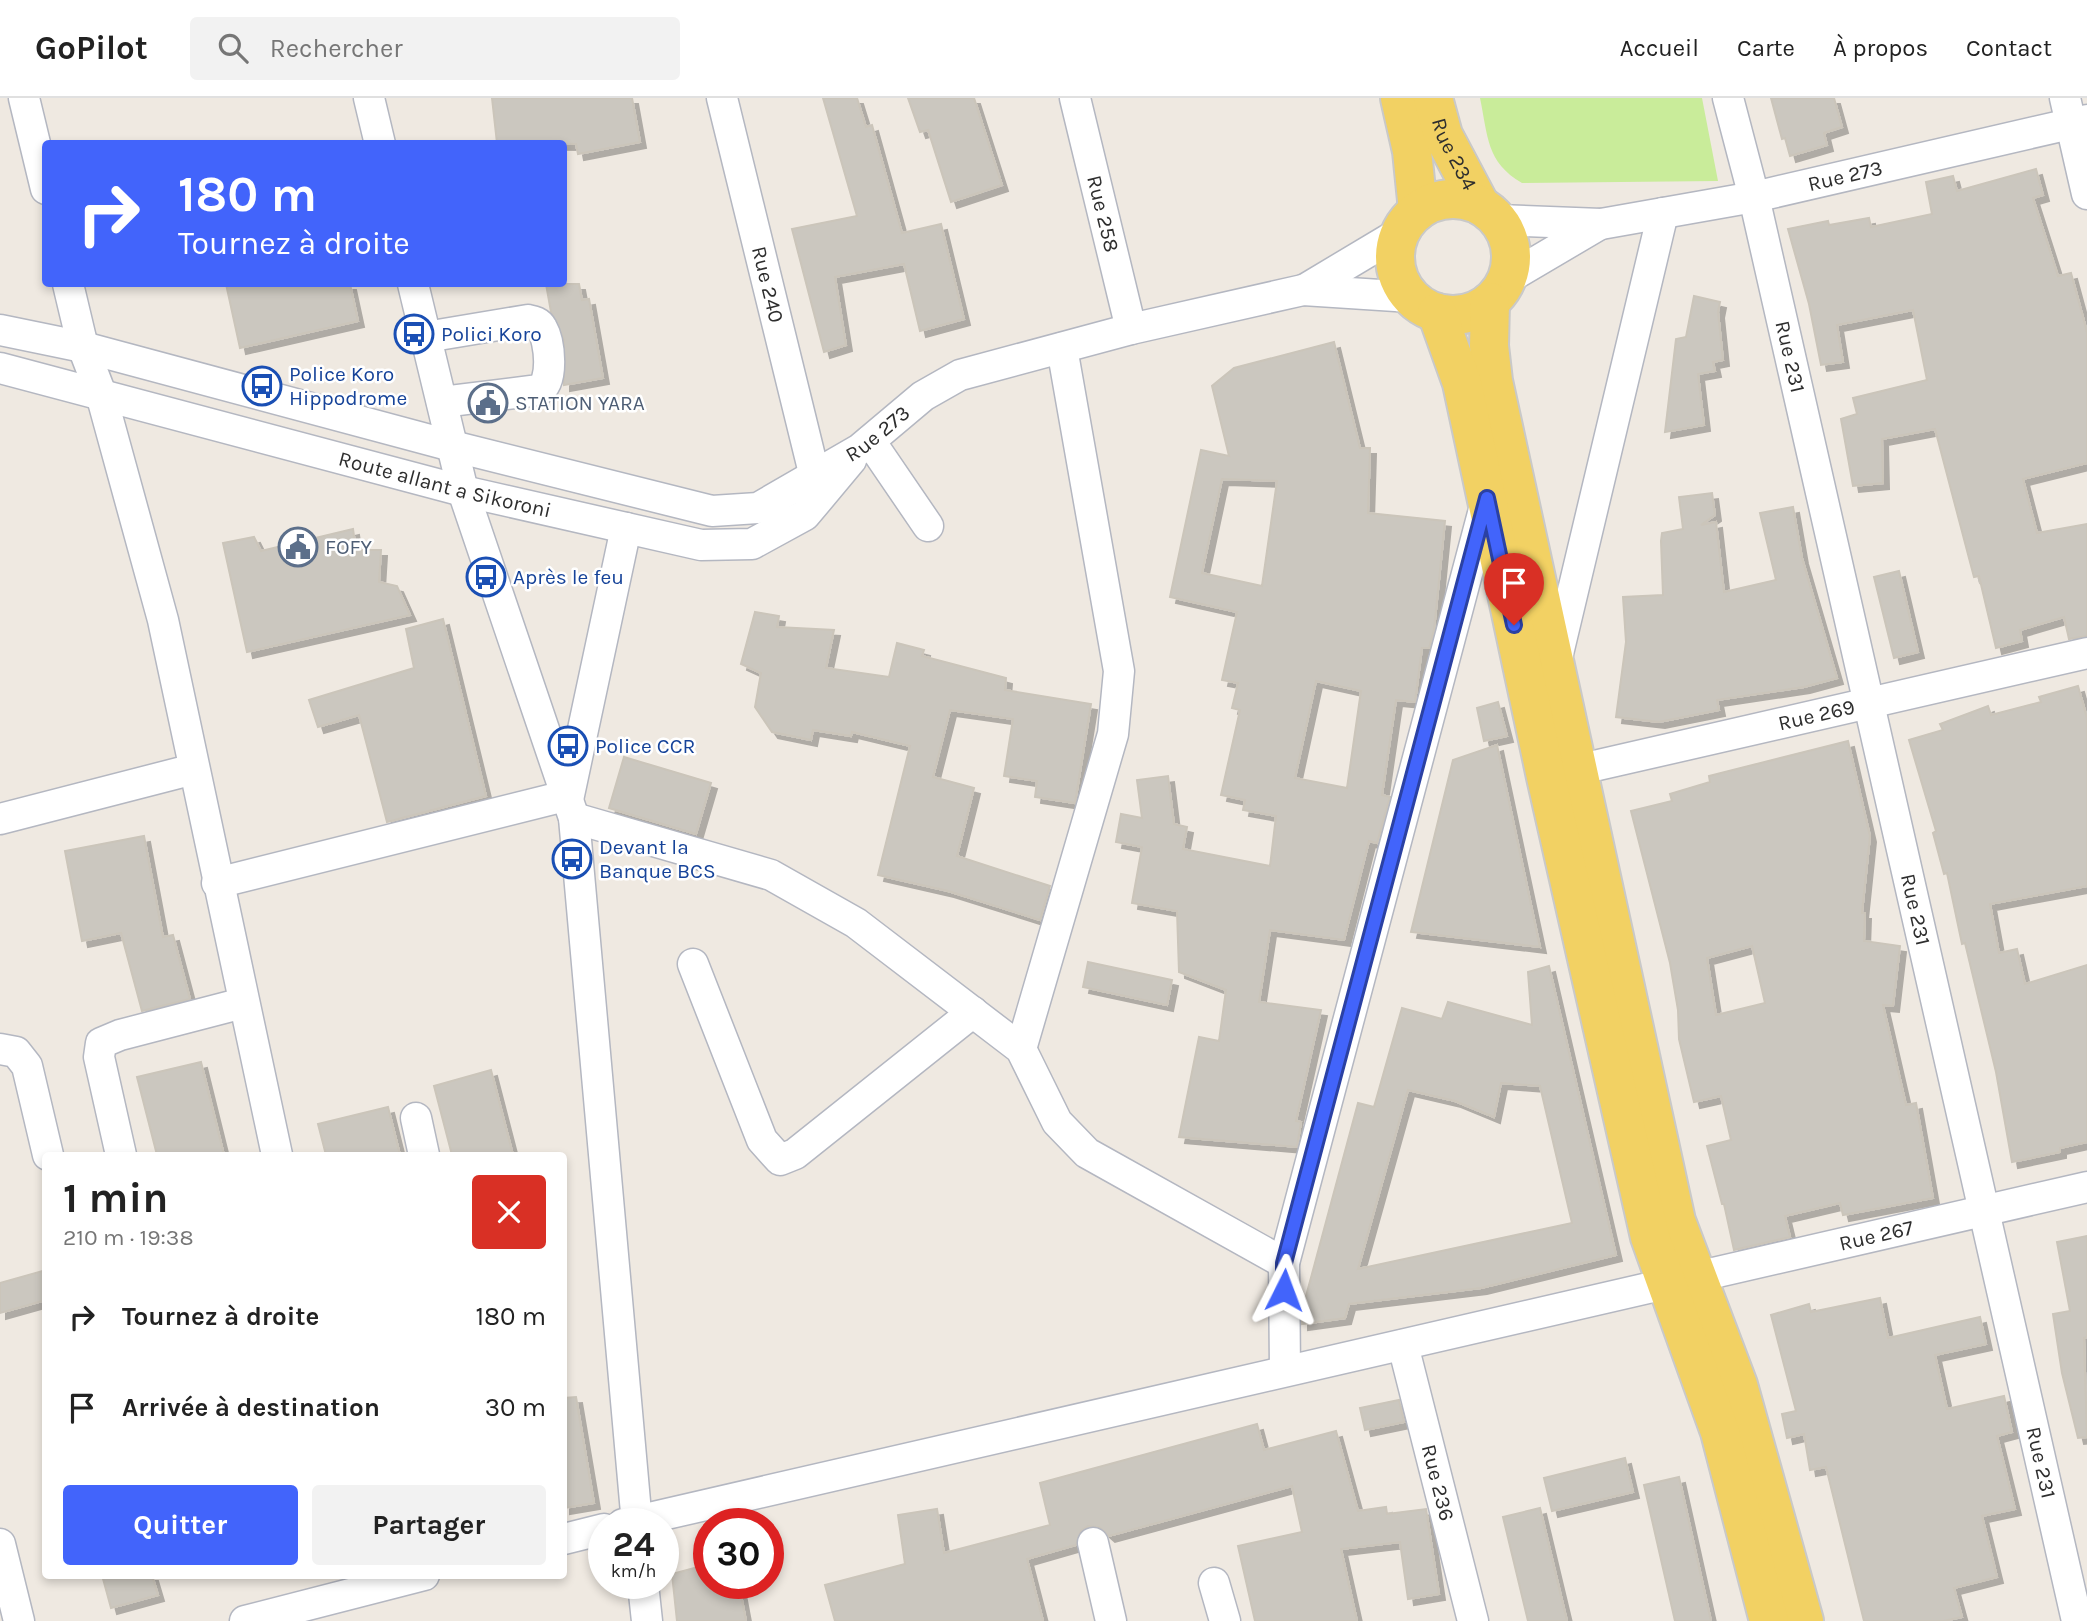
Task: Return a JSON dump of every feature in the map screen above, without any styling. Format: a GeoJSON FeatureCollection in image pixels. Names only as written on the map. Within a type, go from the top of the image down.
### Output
{"type":"FeatureCollection","features":[{"type":"Feature","properties":{"kind":"main road","name":"Rue 234"},"geometry":{"type":"LineString","coordinates":[[1400,98],[1412,151],[1410,221]]}},
{"type":"Feature","properties":{"kind":"main road","name":"Rue 234"},"geometry":{"type":"LineString","coordinates":[[1433,98],[1443,135],[1489,213]]}},
{"type":"Feature","properties":{"kind":"main road"},"geometry":{"type":"LineString","coordinates":[[1561,774],[1554,668],[1493,381],[1489,346],[1499,290],[1511,254],[1504,230],[1489,213],[1448,199],[1410,221],[1396,245],[1397,273],[1424,305],[1462,383],[1487,498],[1676,1221],[1681,1280],[1769,1621]]}},
{"type":"Feature","properties":{"kind":"main road"},"geometry":{"type":"LineString","coordinates":[[1424,305],[1465,314],[1499,290]]}},
{"type":"Feature","properties":{"kind":"main road"},"geometry":{"type":"LineString","coordinates":[[1681,1280],[1738,1385],[1804,1621]]}},
{"type":"Feature","properties":{"kind":"street"},"geometry":{"type":"LineString","coordinates":[[24,98],[42,172]]}},
{"type":"Feature","properties":{"kind":"street"},"geometry":{"type":"LineString","coordinates":[[369,98],[379,140]]}},
{"type":"Feature","properties":{"kind":"street","name":"Rue 240"},"geometry":{"type":"LineString","coordinates":[[722,98],[819,483]]}},
{"type":"Feature","properties":{"kind":"street","name":"Rue 258"},"geometry":{"type":"LineString","coordinates":[[1075,98],[1131,329]]}},
{"type":"Feature","properties":{"kind":"street","name":"Rue 231"},"geometry":{"type":"LineString","coordinates":[[1728,98],[1754,197],[1870,703],[2077,1621]]}},
{"type":"Feature","properties":{"kind":"street"},"geometry":{"type":"LineString","coordinates":[[2074,114],[2087,194]]}},
{"type":"Feature","properties":{"kind":"street","name":"Rue 273"},"geometry":{"type":"LineString","coordinates":[[1489,213],[1601,224],[1754,197],[2074,114]]}},
{"type":"Feature","properties":{"kind":"street"},"geometry":{"type":"LineString","coordinates":[[1554,668],[1663,213]]}},
{"type":"Feature","properties":{"kind":"street","name":"Rue 273"},"geometry":{"type":"LineString","coordinates":[[1303,290],[1410,221]]}},
{"type":"Feature","properties":{"kind":"street","name":"Rue 273"},"geometry":{"type":"LineString","coordinates":[[1499,290],[1601,224]]}},
{"type":"Feature","properties":{"kind":"street"},"geometry":{"type":"LineString","coordinates":[[69,287],[83,347],[101,394],[163,620],[275,1152]]}},
{"type":"Feature","properties":{"kind":"street"},"geometry":{"type":"LineString","coordinates":[[414,287],[463,491],[572,806],[631,1508]]}},
{"type":"Feature","properties":{"kind":"street","name":"Rue 273"},"geometry":{"type":"LineString","coordinates":[[865,445],[923,396],[960,375],[1131,329],[1303,290],[1424,305]]}},
{"type":"Feature","properties":{"kind":"street"},"geometry":{"type":"LineString","coordinates":[[426,337],[527,320],[536,322],[542,328],[550,376],[546,386],[539,390],[442,402]]}},
{"type":"Feature","properties":{"kind":"street"},"geometry":{"type":"LineString","coordinates":[[0,330],[83,347],[452,446],[712,511],[758,508],[819,483]]}},
{"type":"Feature","properties":{"kind":"street"},"geometry":{"type":"LineString","coordinates":[[1021,1049],[1113,734],[1119,671],[1062,348]]}},
{"type":"Feature","properties":{"kind":"street","name":"Route allant a Sikoroni"},"geometry":{"type":"LineString","coordinates":[[0,368],[463,491],[701,545],[752,544],[805,515],[819,483],[865,445]]}},
{"type":"Feature","properties":{"kind":"street"},"geometry":{"type":"LineString","coordinates":[[865,445],[928,526]]}},
{"type":"Feature","properties":{"kind":"street"},"geometry":{"type":"LineString","coordinates":[[1285,1370],[1284,1263],[1487,498]]}},
{"type":"Feature","properties":{"kind":"street"},"geometry":{"type":"LineString","coordinates":[[572,806],[626,528]]}},
{"type":"Feature","properties":{"kind":"street","name":"Rue 269"},"geometry":{"type":"LineString","coordinates":[[1561,774],[2087,653]]}},
{"type":"Feature","properties":{"kind":"street"},"geometry":{"type":"LineString","coordinates":[[0,819],[194,769]]}},
{"type":"Feature","properties":{"kind":"street"},"geometry":{"type":"LineString","coordinates":[[217,883],[572,806],[771,875],[856,923],[1021,1049],[1058,1122],[1087,1153],[1284,1263]]}},
{"type":"Feature","properties":{"kind":"street"},"geometry":{"type":"LineString","coordinates":[[692,964],[762,1140],[780,1160],[795,1154],[972,1012]]}},
{"type":"Feature","properties":{"kind":"street"},"geometry":{"type":"LineString","coordinates":[[120,1152],[99,1057],[101,1043],[120,1035],[243,1003]]}},
{"type":"Feature","properties":{"kind":"street"},"geometry":{"type":"LineString","coordinates":[[0,1049],[16,1052],[27,1066],[47,1152]]}},
{"type":"Feature","properties":{"kind":"street"},"geometry":{"type":"LineString","coordinates":[[416,1118],[423,1152]]}},
{"type":"Feature","properties":{"kind":"street","name":"Rue 267"},"geometry":{"type":"LineString","coordinates":[[679,1512],[2087,1187]]}},
{"type":"Feature","properties":{"kind":"street","name":"Rue 236"},"geometry":{"type":"LineString","coordinates":[[1403,1345],[1473,1621]]}},
{"type":"Feature","properties":{"kind":"street"},"geometry":{"type":"LineString","coordinates":[[567,1538],[588,1533]]}},
{"type":"Feature","properties":{"kind":"street"},"geometry":{"type":"LineString","coordinates":[[1093,1543],[1111,1621]]}},
{"type":"Feature","properties":{"kind":"street"},"geometry":{"type":"LineString","coordinates":[[0,1544],[19,1621]]}},
{"type":"Feature","properties":{"kind":"street"},"geometry":{"type":"LineString","coordinates":[[244,1621],[358,1595],[411,1579]]}},
{"type":"Feature","properties":{"kind":"street"},"geometry":{"type":"LineString","coordinates":[[1214,1583],[1225,1621]]}},
{"type":"Feature","properties":{"kind":"street"},"geometry":{"type":"LineString","coordinates":[[645,1599],[647,1621]]}},
{"type":"Feature","properties":{"kind":"green space"},"geometry":{"type":"Polygon","coordinates":[[[1480,98],[1702,98],[1718,181],[1522,183],[1501,166],[1490,147],[1480,98]]]}},
{"type":"Feature","properties":{"kind":"building"},"geometry":{"type":"Polygon","coordinates":[[[492,98],[632,98],[640,142],[578,154],[576,144],[567,144],[567,140],[497,140],[492,98]]]}},
{"type":"Feature","properties":{"kind":"building"},"geometry":{"type":"Polygon","coordinates":[[[823,98],[857,98],[866,127],[872,125],[902,233],[941,224],[964,319],[920,331],[904,264],[835,277],[846,345],[824,352],[792,229],[857,216],[823,98]]]}},
{"type":"Feature","properties":{"kind":"building"},"geometry":{"type":"Polygon","coordinates":[[[908,98],[974,98],[1002,185],[951,202],[928,130],[920,132],[908,98]]]}},
{"type":"Feature","properties":{"kind":"building"},"geometry":{"type":"Polygon","coordinates":[[[1771,98],[1834,98],[1842,127],[1824,133],[1827,145],[1790,156],[1785,138],[1782,139],[1771,98]]]}},
{"type":"Feature","properties":{"kind":"building"},"geometry":{"type":"Polygon","coordinates":[[[2036,169],[2043,195],[2033,198],[2058,276],[2071,273],[2087,332],[2087,463],[2023,479],[2037,533],[2087,524],[2087,636],[2069,639],[2064,617],[2020,630],[2022,641],[1996,648],[1979,576],[1974,577],[1935,429],[1882,439],[1883,483],[1853,486],[1841,419],[1857,414],[1853,398],[1927,380],[1913,310],[1837,325],[1843,362],[1821,365],[1809,304],[1788,229],[1828,221],[1829,225],[1869,218],[1871,227],[1932,214],[1926,182],[1953,176],[1957,191],[2036,169]]]}},
{"type":"Feature","properties":{"kind":"building"},"geometry":{"type":"Polygon","coordinates":[[[579,284],[582,300],[589,299],[603,378],[564,385],[564,340],[551,312],[547,287],[579,284]]]}},
{"type":"Feature","properties":{"kind":"building"},"geometry":{"type":"Polygon","coordinates":[[[227,287],[351,287],[358,321],[240,348],[227,287]]]}},
{"type":"Feature","properties":{"kind":"building"},"geometry":{"type":"Polygon","coordinates":[[[1694,296],[1720,302],[1718,312],[1723,360],[1713,362],[1715,371],[1698,374],[1704,425],[1665,432],[1676,339],[1686,337],[1694,296]]]}},
{"type":"Feature","properties":{"kind":"building"},"geometry":{"type":"Polygon","coordinates":[[[1334,342],[1360,448],[1370,448],[1368,513],[1445,521],[1434,630],[1429,648],[1422,648],[1415,702],[1396,700],[1382,795],[1390,797],[1377,843],[1369,841],[1344,940],[1270,930],[1259,1002],[1321,1010],[1296,1121],[1301,1122],[1297,1147],[1179,1137],[1199,1037],[1219,1041],[1226,990],[1179,972],[1177,911],[1132,903],[1142,847],[1116,842],[1121,814],[1142,818],[1137,780],[1168,776],[1174,824],[1187,827],[1183,849],[1270,866],[1276,816],[1243,810],[1245,800],[1221,795],[1240,710],[1232,708],[1238,683],[1222,680],[1237,612],[1170,597],[1201,450],[1229,456],[1212,386],[1234,368],[1334,342]],[[1222,479],[1202,573],[1262,586],[1277,481],[1222,479]],[[1316,681],[1295,778],[1347,788],[1361,691],[1316,681]]]}},
{"type":"Feature","properties":{"kind":"building"},"geometry":{"type":"Polygon","coordinates":[[[1712,493],[1715,515],[1701,525],[1716,522],[1724,592],[1776,580],[1760,513],[1793,507],[1802,558],[1837,678],[1804,687],[1717,700],[1719,710],[1659,722],[1616,717],[1626,642],[1623,597],[1663,595],[1662,533],[1683,529],[1679,497],[1712,493]]]}},
{"type":"Feature","properties":{"kind":"building"},"geometry":{"type":"Polygon","coordinates":[[[353,529],[356,550],[381,550],[379,582],[397,586],[410,615],[247,652],[223,543],[254,537],[261,551],[353,529]]]}},
{"type":"Feature","properties":{"kind":"building"},"geometry":{"type":"Polygon","coordinates":[[[1899,571],[1918,652],[1894,658],[1874,577],[1899,571]]]}},
{"type":"Feature","properties":{"kind":"building"},"geometry":{"type":"Polygon","coordinates":[[[755,612],[779,616],[777,627],[834,630],[826,668],[889,677],[897,643],[924,650],[922,656],[1006,678],[1005,690],[1091,704],[1075,803],[1035,797],[1037,781],[1004,776],[1013,719],[950,710],[933,777],[974,788],[957,856],[1050,886],[1040,920],[948,891],[878,875],[910,746],[852,732],[851,736],[813,730],[811,740],[772,732],[755,707],[761,673],[741,664],[755,612]]]}},
{"type":"Feature","properties":{"kind":"building"},"geometry":{"type":"Polygon","coordinates":[[[443,619],[486,796],[387,822],[359,715],[318,727],[309,700],[414,668],[406,629],[443,619]]]}},
{"type":"Feature","properties":{"kind":"building"},"geometry":{"type":"Polygon","coordinates":[[[2078,686],[2087,718],[2087,886],[1990,904],[1999,953],[2017,949],[2025,984],[2087,965],[2087,1142],[2060,1148],[2060,1152],[2012,1162],[1996,1072],[1965,943],[1962,944],[1947,873],[1944,874],[1933,833],[1936,831],[1909,740],[1943,730],[1940,724],[1988,706],[1991,715],[2041,702],[2039,697],[2078,686]]]}},
{"type":"Feature","properties":{"kind":"building"},"geometry":{"type":"Polygon","coordinates":[[[1498,702],[1507,736],[1484,741],[1477,708],[1498,702]]]}},
{"type":"Feature","properties":{"kind":"building"},"geometry":{"type":"Polygon","coordinates":[[[1848,741],[1870,836],[1862,913],[1865,913],[1864,941],[1900,946],[1893,1006],[1883,1005],[1906,1105],[1916,1103],[1933,1198],[1843,1215],[1840,1203],[1785,1216],[1790,1237],[1734,1250],[1707,1146],[1731,1140],[1721,1096],[1694,1102],[1679,1039],[1678,1010],[1670,963],[1631,811],[1672,801],[1670,794],[1710,782],[1709,776],[1848,741]],[[1752,946],[1707,958],[1716,1015],[1765,1003],[1752,946]]]}},
{"type":"Feature","properties":{"kind":"building"},"geometry":{"type":"Polygon","coordinates":[[[1497,745],[1540,947],[1411,932],[1453,760],[1497,745]]]}},
{"type":"Feature","properties":{"kind":"building"},"geometry":{"type":"Polygon","coordinates":[[[624,757],[711,783],[696,834],[609,808],[624,757]]]}},
{"type":"Feature","properties":{"kind":"building"},"geometry":{"type":"Polygon","coordinates":[[[144,836],[163,937],[173,935],[190,999],[142,1011],[121,933],[82,941],[65,851],[144,836]]]}},
{"type":"Feature","properties":{"kind":"building"},"geometry":{"type":"Polygon","coordinates":[[[1088,962],[1172,980],[1167,1005],[1083,987],[1088,962]]]}},
{"type":"Feature","properties":{"kind":"building"},"geometry":{"type":"Polygon","coordinates":[[[1549,966],[1616,1255],[1481,1288],[1349,1304],[1345,1318],[1302,1324],[1302,1311],[1358,1103],[1374,1107],[1402,1008],[1442,1019],[1448,1002],[1532,1025],[1528,972],[1549,966]],[[1501,1083],[1494,1117],[1455,1101],[1408,1090],[1358,1269],[1572,1223],[1540,1086],[1501,1083]]]}},
{"type":"Feature","properties":{"kind":"building"},"geometry":{"type":"Polygon","coordinates":[[[201,1062],[223,1152],[156,1152],[137,1077],[201,1062]]]}},
{"type":"Feature","properties":{"kind":"building"},"geometry":{"type":"Polygon","coordinates":[[[491,1070],[512,1152],[451,1152],[434,1086],[491,1070]]]}},
{"type":"Feature","properties":{"kind":"building"},"geometry":{"type":"Polygon","coordinates":[[[388,1107],[399,1152],[325,1152],[318,1124],[388,1107]]]}},
{"type":"Feature","properties":{"kind":"building"},"geometry":{"type":"Polygon","coordinates":[[[2087,1236],[2087,1337],[2084,1338],[2087,1437],[2078,1438],[2062,1373],[2053,1314],[2070,1311],[2057,1242],[2087,1236]]]}},
{"type":"Feature","properties":{"kind":"building"},"geometry":{"type":"Polygon","coordinates":[[[42,1271],[42,1301],[0,1313],[0,1283],[42,1271]]]}},
{"type":"Feature","properties":{"kind":"building"},"geometry":{"type":"Polygon","coordinates":[[[1880,1298],[1888,1338],[1980,1317],[1986,1344],[1935,1355],[1947,1409],[2004,1396],[2012,1432],[1997,1436],[2015,1509],[1982,1516],[1997,1577],[1954,1588],[1962,1617],[1944,1621],[1864,1621],[1826,1467],[1810,1470],[1804,1434],[1787,1438],[1782,1414],[1796,1411],[1771,1315],[1809,1304],[1811,1312],[1880,1298]]]}},
{"type":"Feature","properties":{"kind":"building"},"geometry":{"type":"Polygon","coordinates":[[[576,1397],[594,1503],[567,1508],[567,1398],[576,1397]]]}},
{"type":"Feature","properties":{"kind":"building"},"geometry":{"type":"Polygon","coordinates":[[[1399,1400],[1404,1422],[1365,1430],[1360,1408],[1399,1400]]]}},
{"type":"Feature","properties":{"kind":"building"},"geometry":{"type":"Polygon","coordinates":[[[1257,1424],[1264,1450],[1336,1431],[1358,1511],[1386,1507],[1387,1514],[1426,1509],[1439,1594],[1408,1599],[1400,1542],[1341,1549],[1357,1621],[1255,1621],[1238,1546],[1302,1532],[1292,1486],[1109,1536],[1099,1527],[1088,1526],[1081,1531],[1076,1545],[1027,1559],[1043,1621],[835,1621],[825,1585],[905,1564],[898,1515],[937,1509],[944,1553],[1050,1525],[1040,1483],[1257,1424]]]}},
{"type":"Feature","properties":{"kind":"building"},"geometry":{"type":"Polygon","coordinates":[[[1625,1458],[1633,1492],[1552,1511],[1544,1478],[1625,1458]]]}},
{"type":"Feature","properties":{"kind":"building"},"geometry":{"type":"Polygon","coordinates":[[[1679,1477],[1711,1621],[1675,1621],[1644,1485],[1679,1477]]]}},
{"type":"Feature","properties":{"kind":"building"},"geometry":{"type":"Polygon","coordinates":[[[1540,1508],[1567,1621],[1528,1621],[1503,1517],[1540,1508]]]}},
{"type":"Feature","properties":{"kind":"building"},"geometry":{"type":"Polygon","coordinates":[[[693,1568],[693,1599],[742,1599],[746,1621],[677,1621],[675,1599],[679,1599],[679,1572],[693,1568]]]}},
{"type":"Feature","properties":{"kind":"building"},"geometry":{"type":"Polygon","coordinates":[[[103,1579],[153,1579],[158,1595],[111,1608],[103,1579]]]}},
{"type":"Feature","properties":{"kind":"place","name":"Polici Koro"},"geometry":{"type":"Point","coordinates":[414,334]}},
{"type":"Feature","properties":{"kind":"place","name":"Police Koro Hippodrome"},"geometry":{"type":"Point","coordinates":[262,386]}},
{"type":"Feature","properties":{"kind":"place","name":"STATION YARA"},"geometry":{"type":"Point","coordinates":[488,403]}},
{"type":"Feature","properties":{"kind":"place","name":"FOFY"},"geometry":{"type":"Point","coordinates":[298,547]}},
{"type":"Feature","properties":{"kind":"place","name":"Après le feu"},"geometry":{"type":"Point","coordinates":[486,577]}},
{"type":"Feature","properties":{"kind":"place","name":"Police CCR"},"geometry":{"type":"Point","coordinates":[568,746]}},
{"type":"Feature","properties":{"kind":"place","name":"Devant la Banque BCS"},"geometry":{"type":"Point","coordinates":[572,859]}},
{"type":"Feature","properties":{"kind":"route"},"geometry":{"type":"LineString","coordinates":[[1284,1290],[1284,1263],[1487,498],[1514,625]]}}]}
